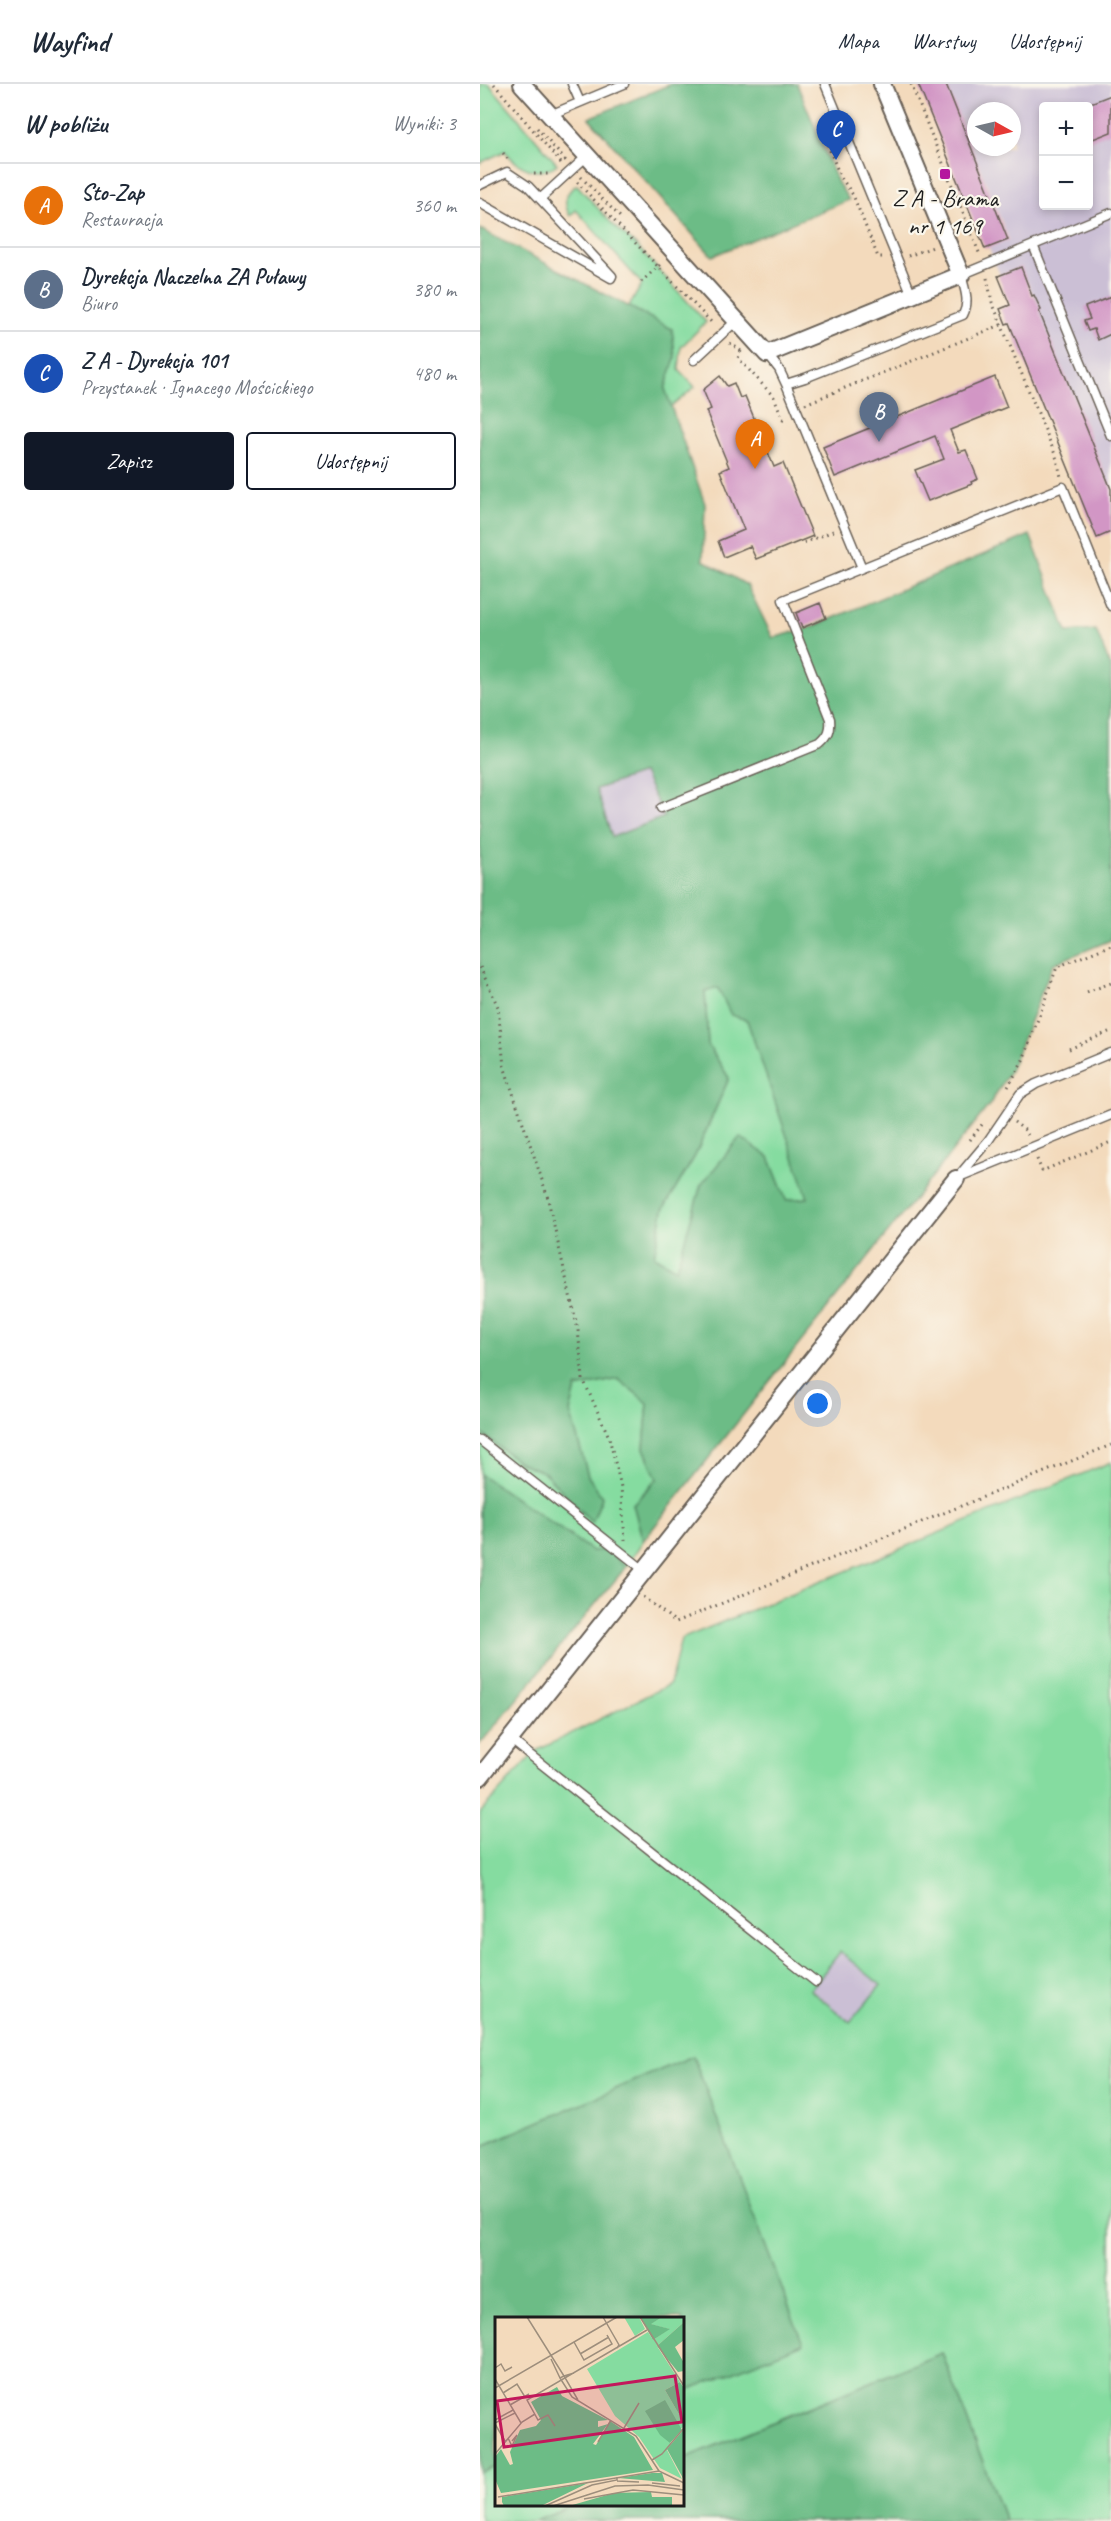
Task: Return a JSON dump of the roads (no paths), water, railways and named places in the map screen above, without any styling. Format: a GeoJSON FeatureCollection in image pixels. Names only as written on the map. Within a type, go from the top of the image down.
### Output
{"type":"FeatureCollection","features":[{"type":"Feature","properties":{"kind":"street"},"geometry":{"type":"LineString","coordinates":[[522,84],[587,156],[729,328],[767,354],[960,275],[882,84]]}},
{"type":"Feature","properties":{"kind":"street"},"geometry":{"type":"LineString","coordinates":[[480,1777],[956,1179]]}},
{"type":"Feature","properties":{"kind":"lane"},"geometry":{"type":"LineString","coordinates":[[572,84],[580,102]]}},
{"type":"Feature","properties":{"kind":"lane"},"geometry":{"type":"LineString","coordinates":[[550,115],[624,84]]}},
{"type":"Feature","properties":{"kind":"lane"},"geometry":{"type":"LineString","coordinates":[[825,84],[912,295]]}},
{"type":"Feature","properties":{"kind":"lane"},"geometry":{"type":"LineString","coordinates":[[540,199],[587,156]]}},
{"type":"Feature","properties":{"kind":"lane"},"geometry":{"type":"LineString","coordinates":[[480,185],[507,172],[528,186],[612,276],[611,278],[480,203]]}},
{"type":"Feature","properties":{"kind":"lane"},"geometry":{"type":"LineString","coordinates":[[786,384],[963,315],[968,298],[960,275],[1111,213]]}},
{"type":"Feature","properties":{"kind":"lane"},"geometry":{"type":"LineString","coordinates":[[1033,245],[1111,436]]}},
{"type":"Feature","properties":{"kind":"lane"},"geometry":{"type":"LineString","coordinates":[[694,360],[729,328]]}},
{"type":"Feature","properties":{"kind":"lane"},"geometry":{"type":"LineString","coordinates":[[767,354],[779,369],[799,406],[862,568]]}},
{"type":"Feature","properties":{"kind":"lane"},"geometry":{"type":"LineString","coordinates":[[660,808],[820,744],[827,738],[831,730],[830,718],[783,600],[1063,487],[1111,606]]}},
{"type":"Feature","properties":{"kind":"lane"},"geometry":{"type":"LineString","coordinates":[[956,1179],[988,1141],[1020,1094],[1036,1084],[1111,1053]]}},
{"type":"Feature","properties":{"kind":"lane"},"geometry":{"type":"LineString","coordinates":[[956,1179],[1111,1115]]}},
{"type":"Feature","properties":{"kind":"lane"},"geometry":{"type":"LineString","coordinates":[[480,1440],[622,1552],[647,1567]]}},
{"type":"Feature","properties":{"kind":"lane"},"geometry":{"type":"LineString","coordinates":[[510,1740],[816,1982]]}},
{"type":"Feature","properties":{"kind":"place","name":"Z A - Dyrekcja 101"},"geometry":{"type":"Point","coordinates":[836,160]}},
{"type":"Feature","properties":{"kind":"place","name":"Z A - Brama nr 1 169"},"geometry":{"type":"Point","coordinates":[945,174]}},
{"type":"Feature","properties":{"kind":"place","name":"Dyrekcja Naczelna ZA Puławy"},"geometry":{"type":"Point","coordinates":[879,442]}},
{"type":"Feature","properties":{"kind":"place","name":"Sto-Zap"},"geometry":{"type":"Point","coordinates":[755,469]}}]}
